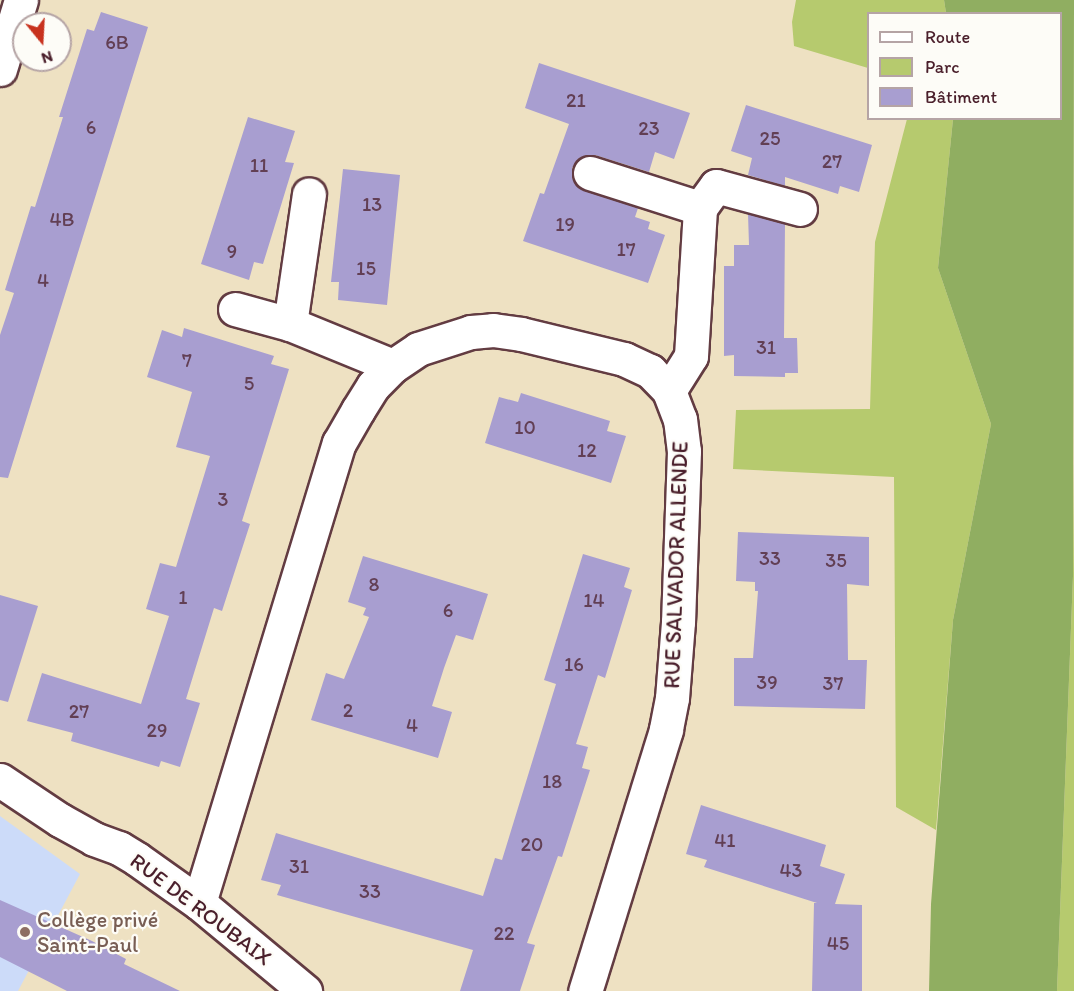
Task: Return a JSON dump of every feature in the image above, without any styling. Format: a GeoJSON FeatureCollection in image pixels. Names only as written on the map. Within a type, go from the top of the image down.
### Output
{"type":"FeatureCollection","features":[{"type":"Feature","properties":{"kind":"street"},"geometry":{"type":"LineString","coordinates":[[0,69],[21,0]]}},
{"type":"Feature","properties":{"kind":"street"},"geometry":{"type":"LineString","coordinates":[[590,173],[700,208]]}},
{"type":"Feature","properties":{"kind":"street"},"geometry":{"type":"LineString","coordinates":[[669,391],[691,356],[700,208],[716,186],[800,209]]}},
{"type":"Feature","properties":{"kind":"street"},"geometry":{"type":"LineString","coordinates":[[290,324],[309,194]]}},
{"type":"Feature","properties":{"kind":"street"},"geometry":{"type":"LineString","coordinates":[[235,309],[290,324],[393,366]]}},
{"type":"Feature","properties":{"kind":"street","name":"RUE SALVADOR ALLENDE"},"geometry":{"type":"LineString","coordinates":[[199,903],[339,443],[373,386],[393,366],[417,349],[445,338],[493,330],[521,334],[624,359],[650,370],[669,391],[680,419],[684,451],[676,670],[666,730],[585,991]]}},
{"type":"Feature","properties":{"kind":"street","name":"RUE DE ROUBAIX"},"geometry":{"type":"LineString","coordinates":[[0,780],[60,820],[94,839],[119,848],[199,903],[305,991]]}},
{"type":"Feature","properties":{"kind":"shaded area","name":"Collège privé Saint-Paul"},"geometry":{"type":"Polygon","coordinates":[[[0,816],[80,874],[18,991],[0,991],[0,816]]]}},
{"type":"Feature","properties":{"kind":"green space"},"geometry":{"type":"Polygon","coordinates":[[[796,0],[944,0],[946,12],[867,12],[867,68],[794,46],[792,22],[796,0]]]}},
{"type":"Feature","properties":{"kind":"green space"},"geometry":{"type":"Polygon","coordinates":[[[944,0],[1074,0],[1073,576],[1057,991],[929,991],[931,904],[953,620],[991,424],[938,268],[953,120],[1062,120],[1062,12],[946,12],[944,0]]]}},
{"type":"Feature","properties":{"kind":"green space"},"geometry":{"type":"Polygon","coordinates":[[[907,120],[953,120],[938,268],[991,424],[953,620],[936,830],[896,807],[894,477],[733,469],[736,410],[870,409],[875,242],[907,120]]]}},
{"type":"Feature","properties":{"kind":"green space"},"geometry":{"type":"Polygon","coordinates":[[[1074,461],[1074,991],[1057,991],[1073,576],[1074,461]]]}},
{"type":"Feature","properties":{"kind":"building"},"geometry":{"type":"Polygon","coordinates":[[[101,12],[148,27],[8,478],[0,477],[0,335],[14,293],[5,290],[31,206],[35,207],[63,117],[59,117],[87,29],[94,31],[101,12]]]}},
{"type":"Feature","properties":{"kind":"building"},"geometry":{"type":"Polygon","coordinates":[[[539,63],[690,113],[674,159],[655,152],[649,172],[595,155],[587,155],[578,159],[572,168],[572,178],[577,186],[638,208],[635,217],[650,222],[648,229],[665,235],[648,283],[523,241],[540,193],[544,194],[569,124],[525,108],[539,63]]]}},
{"type":"Feature","properties":{"kind":"building"},"geometry":{"type":"Polygon","coordinates":[[[746,105],[872,145],[859,192],[840,186],[838,194],[785,177],[785,186],[748,175],[752,158],[731,151],[746,105]]]}},
{"type":"Feature","properties":{"kind":"building"},"geometry":{"type":"Polygon","coordinates":[[[248,117],[295,131],[285,162],[294,163],[263,264],[254,262],[249,280],[201,264],[248,117]]]}},
{"type":"Feature","properties":{"kind":"building"},"geometry":{"type":"Polygon","coordinates":[[[343,169],[400,175],[387,305],[338,300],[339,282],[331,282],[343,169]]]}},
{"type":"Feature","properties":{"kind":"building"},"geometry":{"type":"Polygon","coordinates":[[[748,214],[785,224],[784,338],[797,338],[798,373],[785,373],[785,377],[734,376],[734,355],[724,356],[724,266],[734,266],[734,245],[749,245],[748,214]]]}},
{"type":"Feature","properties":{"kind":"building"},"geometry":{"type":"Polygon","coordinates":[[[184,328],[274,356],[271,364],[289,369],[242,521],[250,524],[222,611],[214,608],[186,699],[200,703],[180,767],[161,761],[159,767],[71,741],[73,733],[27,721],[42,673],[141,704],[169,616],[146,609],[160,563],[176,567],[210,456],[176,447],[192,392],[147,377],[162,330],[182,337],[184,328]]]}},
{"type":"Feature","properties":{"kind":"building"},"geometry":{"type":"Polygon","coordinates":[[[521,393],[610,421],[607,431],[626,436],[611,483],[485,443],[499,397],[518,402],[521,393]]]}},
{"type":"Feature","properties":{"kind":"building"},"geometry":{"type":"Polygon","coordinates":[[[738,532],[869,537],[869,586],[847,584],[848,660],[867,660],[865,709],[734,706],[734,658],[753,658],[758,591],[755,591],[755,582],[736,581],[738,532]]]}},
{"type":"Feature","properties":{"kind":"building"},"geometry":{"type":"Polygon","coordinates":[[[583,554],[630,568],[624,587],[632,590],[605,678],[598,675],[576,744],[588,747],[582,768],[590,770],[562,857],[558,856],[527,943],[535,945],[520,991],[460,991],[473,950],[277,895],[281,885],[261,880],[276,833],[483,896],[495,858],[502,860],[556,684],[544,680],[583,554]]]}},
{"type":"Feature","properties":{"kind":"building"},"geometry":{"type":"Polygon","coordinates":[[[363,556],[488,594],[473,640],[456,635],[432,706],[452,712],[438,758],[311,720],[326,673],[344,679],[369,617],[363,615],[366,608],[348,602],[363,556]]]}},
{"type":"Feature","properties":{"kind":"building"},"geometry":{"type":"Polygon","coordinates":[[[0,595],[38,606],[8,702],[0,700],[0,595]]]}},
{"type":"Feature","properties":{"kind":"building"},"geometry":{"type":"Polygon","coordinates":[[[701,805],[826,845],[820,866],[845,874],[835,904],[862,905],[862,991],[812,991],[814,903],[817,903],[704,867],[707,860],[686,854],[701,805]]]}},
{"type":"Feature","properties":{"kind":"building"},"geometry":{"type":"Polygon","coordinates":[[[0,900],[92,941],[126,959],[124,964],[180,991],[67,991],[0,957],[0,900]]]}},
{"type":"Feature","properties":{"kind":"place","name":"Collège privé Saint-Paul"},"geometry":{"type":"Point","coordinates":[25,932]}}]}
